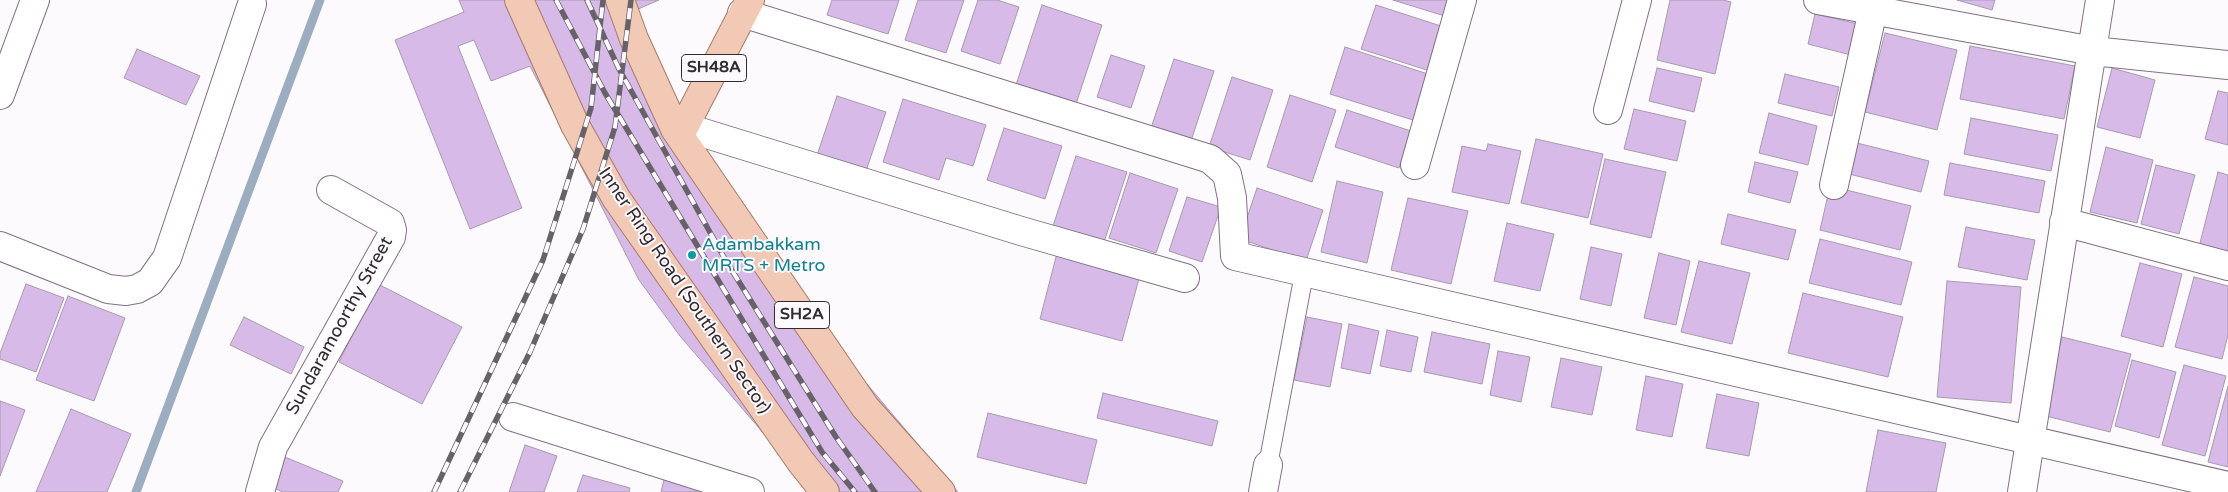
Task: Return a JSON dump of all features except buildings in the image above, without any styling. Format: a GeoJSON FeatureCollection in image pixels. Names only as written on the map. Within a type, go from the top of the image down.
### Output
{"type":"FeatureCollection","features":[{"type":"Feature","properties":{"kind":"main road","name":"Inner Ring Road (Southern Sector)"},"geometry":{"type":"LineString","coordinates":[[519,0],[575,125],[616,198],[801,462],[825,492]]}},
{"type":"Feature","properties":{"kind":"main road","name":"SH2A"},"geometry":{"type":"LineString","coordinates":[[620,0],[634,38],[680,128],[866,407],[941,492]]}},
{"type":"Feature","properties":{"kind":"main road","name":"SH48A"},"geometry":{"type":"LineString","coordinates":[[680,128],[746,7]]}},
{"type":"Feature","properties":{"kind":"street"},"geometry":{"type":"LineString","coordinates":[[0,95],[34,0]]}},
{"type":"Feature","properties":{"kind":"street"},"geometry":{"type":"LineString","coordinates":[[1415,165],[1462,0]]}},
{"type":"Feature","properties":{"kind":"street"},"geometry":{"type":"LineString","coordinates":[[1608,110],[1637,0]]}},
{"type":"Feature","properties":{"kind":"street"},"geometry":{"type":"LineString","coordinates":[[1818,0],[2093,51],[2228,65]]}},
{"type":"Feature","properties":{"kind":"street"},"geometry":{"type":"LineString","coordinates":[[2022,492],[2100,0]]}},
{"type":"Feature","properties":{"kind":"street"},"geometry":{"type":"LineString","coordinates":[[0,246],[108,289],[126,292],[138,289],[150,282],[167,258],[252,4]]}},
{"type":"Feature","properties":{"kind":"street"},"geometry":{"type":"LineString","coordinates":[[746,7],[1210,159],[1227,174],[1232,198],[1235,256],[1304,274],[2228,486]]}},
{"type":"Feature","properties":{"kind":"street"},"geometry":{"type":"LineString","coordinates":[[1834,185],[1873,10]]}},
{"type":"Feature","properties":{"kind":"street"},"geometry":{"type":"LineString","coordinates":[[680,128],[1021,231],[1185,278]]}},
{"type":"Feature","properties":{"kind":"street","name":"Sundaramoorthy Street"},"geometry":{"type":"LineString","coordinates":[[260,492],[273,446],[391,237],[390,223],[331,190]]}},
{"type":"Feature","properties":{"kind":"street"},"geometry":{"type":"LineString","coordinates":[[2064,222],[2228,266]]}},
{"type":"Feature","properties":{"kind":"street"},"geometry":{"type":"LineString","coordinates":[[513,417],[750,492]]}},
{"type":"Feature","properties":{"kind":"street"},"geometry":{"type":"LineString","coordinates":[[1263,492],[1268,464]]}},
{"type":"Feature","properties":{"kind":"lane"},"geometry":{"type":"LineString","coordinates":[[1268,464],[1304,274]]}},
{"type":"Feature","properties":{"kind":"waterway"},"geometry":{"type":"LineString","coordinates":[[136,492],[320,0]]}},
{"type":"Feature","properties":{"kind":"railway"},"geometry":{"type":"LineString","coordinates":[[556,0],[605,93],[822,452],[855,492]]}},
{"type":"Feature","properties":{"kind":"railway"},"geometry":{"type":"LineString","coordinates":[[587,0],[619,69],[726,261],[836,437],[875,492]]}},
{"type":"Feature","properties":{"kind":"railway"},"geometry":{"type":"LineString","coordinates":[[434,492],[543,260],[591,108],[603,0]]}},
{"type":"Feature","properties":{"kind":"railway"},"geometry":{"type":"LineString","coordinates":[[460,492],[530,352],[583,229],[615,127],[631,0]]}},
{"type":"Feature","properties":{"kind":"place","name":"Adambakkam MRTS + Metro"},"geometry":{"type":"Point","coordinates":[692,255]}}]}
